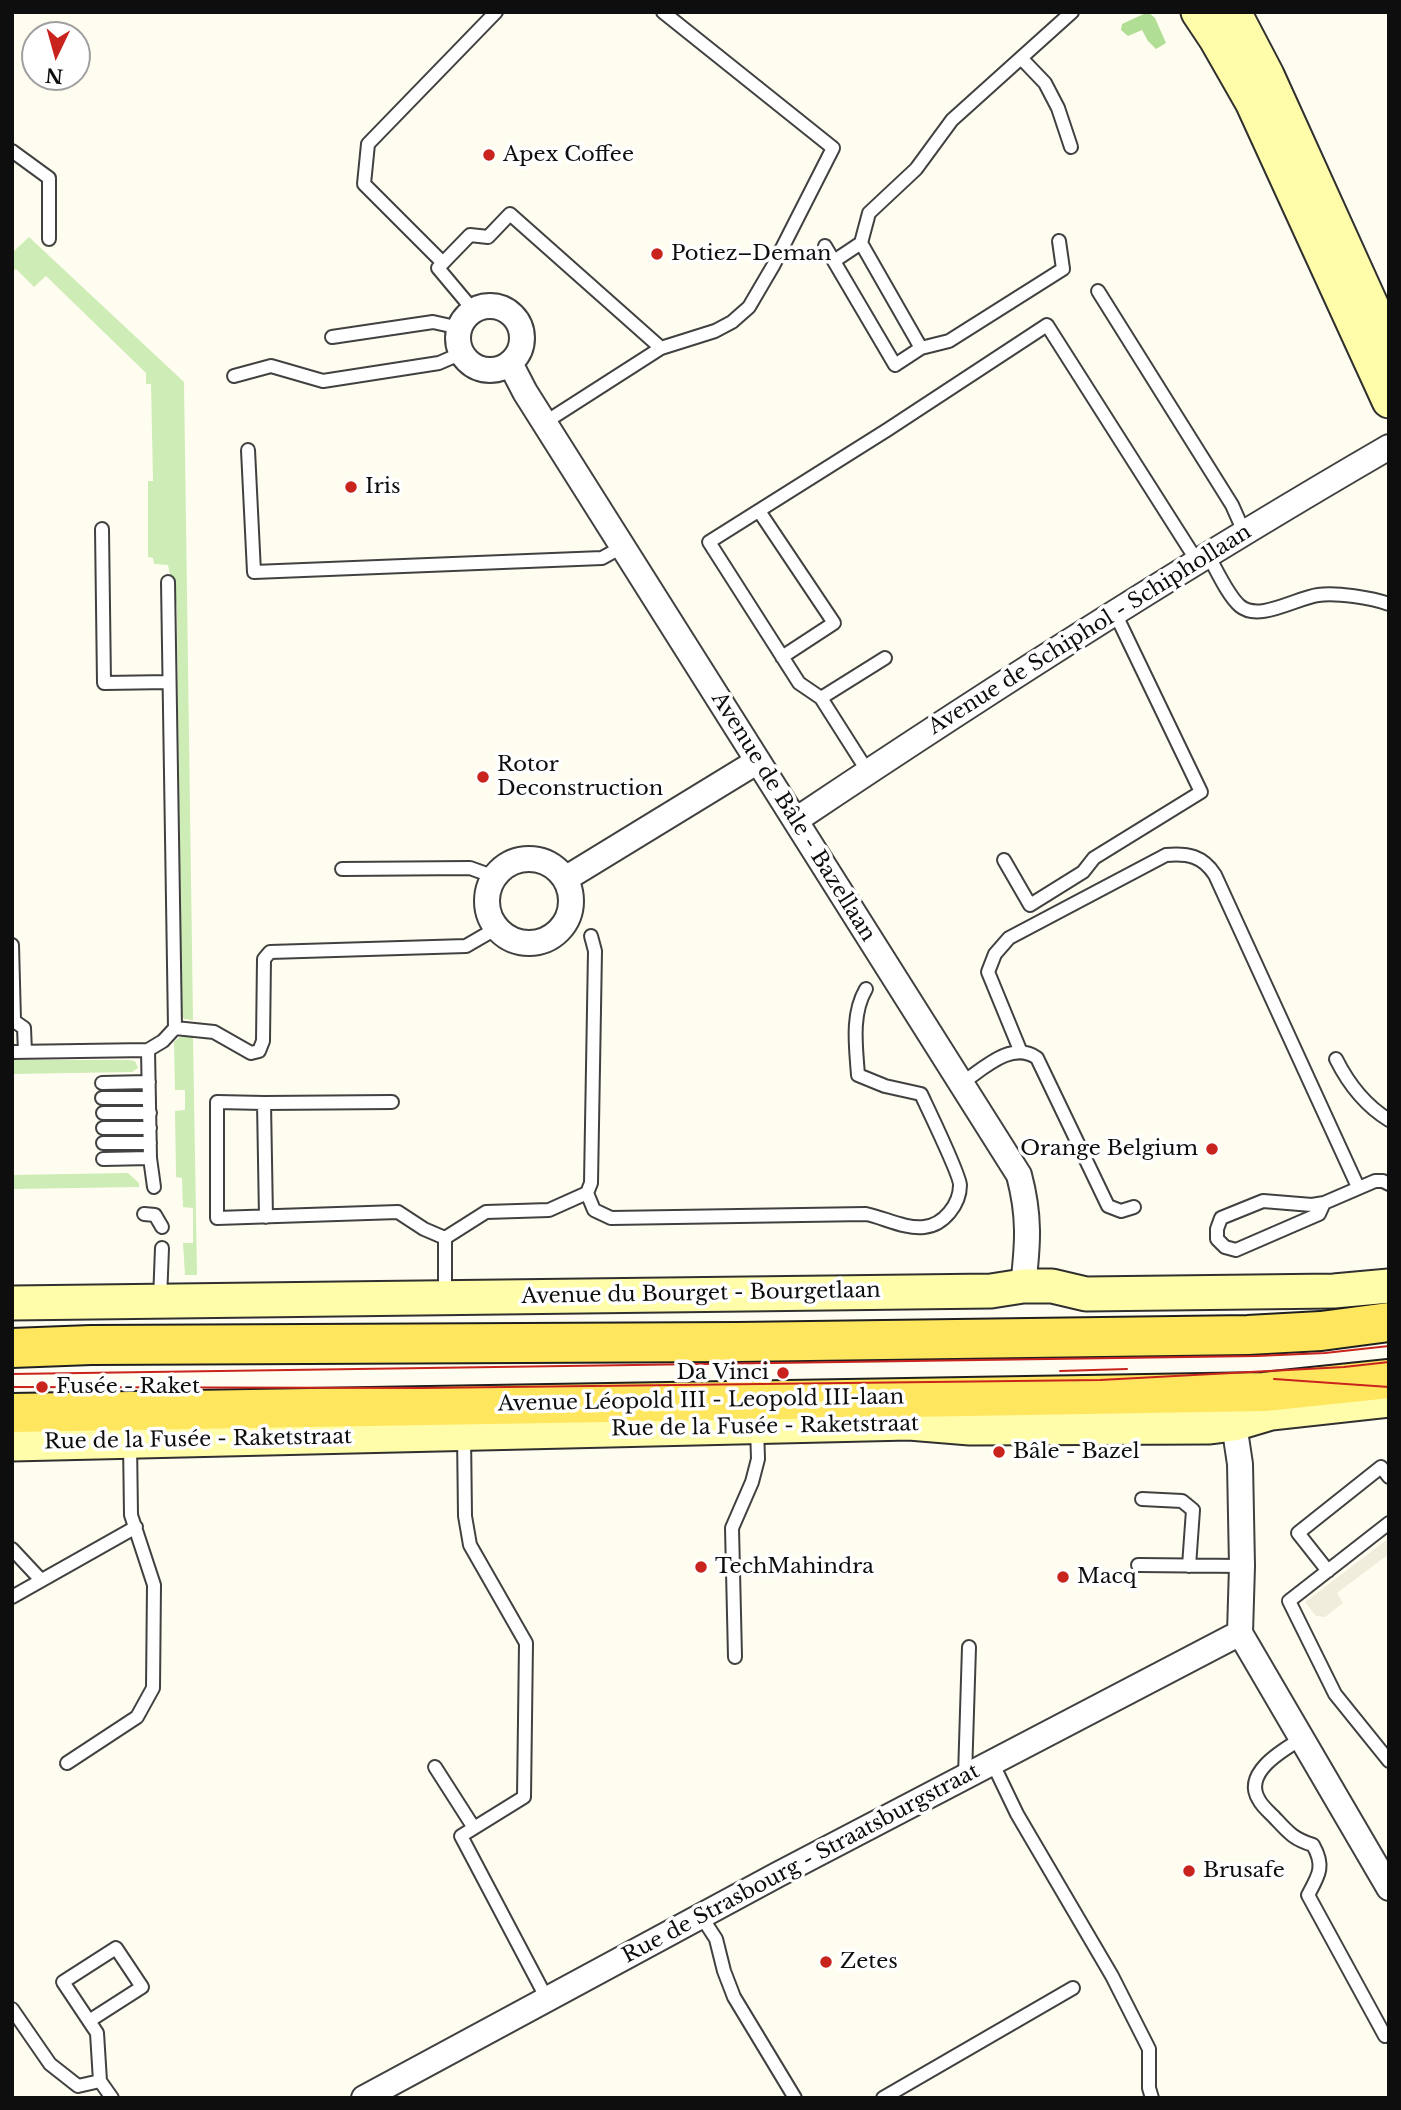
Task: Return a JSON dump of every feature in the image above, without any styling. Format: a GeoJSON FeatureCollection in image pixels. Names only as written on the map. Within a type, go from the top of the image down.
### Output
{"type":"FeatureCollection","features":[{"type":"Feature","properties":{"kind":"main road"},"geometry":{"type":"LineString","coordinates":[[12,1348],[91,1345],[724,1342],[1248,1335],[1321,1331],[1389,1322]]}},
{"type":"Feature","properties":{"kind":"main road","name":"Avenue Léopold III - Leopold III-laan"},"geometry":{"type":"LineString","coordinates":[[12,1413],[1264,1392],[1374,1396]]}},
{"type":"Feature","properties":{"kind":"street"},"geometry":{"type":"LineString","coordinates":[[1198,12],[1252,102],[1389,401]]}},
{"type":"Feature","properties":{"kind":"street"},"geometry":{"type":"LineString","coordinates":[[1234,12],[1267,75],[1389,344]]}},
{"type":"Feature","properties":{"kind":"street"},"geometry":{"type":"LineString","coordinates":[[488,306],[498,307],[515,317],[522,336],[517,355],[510,363],[489,370],[469,362],[458,343],[467,320],[488,306]]}},
{"type":"Feature","properties":{"kind":"street","name":"Avenue de Bâle - Bazellaan"},"geometry":{"type":"LineString","coordinates":[[510,363],[544,423],[1019,1175],[1027,1205],[1028,1234],[1023,1286]]}},
{"type":"Feature","properties":{"kind":"street","name":"Avenue de Schiphol - Schiphollaan"},"geometry":{"type":"LineString","coordinates":[[796,820],[1202,558],[1389,447]]}},
{"type":"Feature","properties":{"kind":"street"},"geometry":{"type":"LineString","coordinates":[[565,879],[758,761]]}},
{"type":"Feature","properties":{"kind":"street"},"geometry":{"type":"LineString","coordinates":[[531,859],[556,869],[565,879],[571,893],[571,908],[566,922],[550,938],[539,942],[516,941],[497,928],[490,916],[487,903],[489,889],[495,877],[505,867],[517,861],[531,859]]}},
{"type":"Feature","properties":{"kind":"street","name":"Avenue du Bourget - Bourgetlaan"},"geometry":{"type":"LineString","coordinates":[[12,1303],[991,1291],[1023,1286],[1052,1286],[1086,1294],[1334,1291],[1389,1286]]}},
{"type":"Feature","properties":{"kind":"street","name":"Rue de la Fusée - Raketstraat"},"geometry":{"type":"LineString","coordinates":[[12,1444],[909,1423],[1032,1429],[1210,1427],[1234,1424],[1271,1413],[1374,1396]]}},
{"type":"Feature","properties":{"kind":"street"},"geometry":{"type":"LineString","coordinates":[[1234,1424],[1240,1464],[1240,1633],[1389,1888]]}},
{"type":"Feature","properties":{"kind":"street","name":"Rue de Strasbourg - Straatsburgstraat"},"geometry":{"type":"LineString","coordinates":[[364,2098],[701,1916],[1240,1633]]}},
{"type":"Feature","properties":{"kind":"lane"},"geometry":{"type":"LineString","coordinates":[[443,263],[364,184],[369,144],[496,12]]}},
{"type":"Feature","properties":{"kind":"lane"},"geometry":{"type":"LineString","coordinates":[[544,423],[661,348],[715,331],[732,323],[749,307],[833,148],[663,12]]}},
{"type":"Feature","properties":{"kind":"lane"},"geometry":{"type":"LineString","coordinates":[[834,261],[861,243],[869,213],[916,169],[952,121],[1072,12]]}},
{"type":"Feature","properties":{"kind":"lane"},"geometry":{"type":"LineString","coordinates":[[1021,58],[1045,83],[1058,108],[1071,148]]}},
{"type":"Feature","properties":{"kind":"lane"},"geometry":{"type":"LineString","coordinates":[[12,151],[49,177],[49,239]]}},
{"type":"Feature","properties":{"kind":"lane"},"geometry":{"type":"LineString","coordinates":[[332,337],[433,322],[467,320],[438,268],[470,235],[488,237],[510,214],[661,348]]}},
{"type":"Feature","properties":{"kind":"lane"},"geometry":{"type":"LineString","coordinates":[[825,246],[895,365],[922,348],[949,341],[1063,268],[1059,241]]}},
{"type":"Feature","properties":{"kind":"lane"},"geometry":{"type":"LineString","coordinates":[[861,243],[922,348]]}},
{"type":"Feature","properties":{"kind":"lane"},"geometry":{"type":"LineString","coordinates":[[1098,290],[1227,498],[1244,532]]}},
{"type":"Feature","properties":{"kind":"lane"},"geometry":{"type":"LineString","coordinates":[[868,772],[821,698],[799,683],[709,542],[1047,325],[1202,558],[1238,605],[1249,612],[1260,612],[1320,594],[1377,599],[1389,604]]}},
{"type":"Feature","properties":{"kind":"lane"},"geometry":{"type":"LineString","coordinates":[[234,376],[271,366],[323,382],[439,363],[462,353]]}},
{"type":"Feature","properties":{"kind":"lane"},"geometry":{"type":"LineString","coordinates":[[248,450],[254,572],[602,558],[622,547]]}},
{"type":"Feature","properties":{"kind":"lane"},"geometry":{"type":"LineString","coordinates":[[759,510],[834,623],[782,657]]}},
{"type":"Feature","properties":{"kind":"lane"},"geometry":{"type":"LineString","coordinates":[[102,529],[104,683],[169,682]]}},
{"type":"Feature","properties":{"kind":"lane"},"geometry":{"type":"LineString","coordinates":[[12,945],[13,1021],[24,1028],[18,1052],[148,1051],[163,1041],[175,1028],[167,582]]}},
{"type":"Feature","properties":{"kind":"lane"},"geometry":{"type":"LineString","coordinates":[[1004,860],[1030,905],[1083,872],[1094,858],[1201,792],[1115,613]]}},
{"type":"Feature","properties":{"kind":"lane"},"geometry":{"type":"LineString","coordinates":[[821,698],[885,658]]}},
{"type":"Feature","properties":{"kind":"lane"},"geometry":{"type":"LineString","coordinates":[[1020,1050],[988,972],[995,954],[1009,938],[1166,855],[1184,853],[1196,857],[1208,865],[1215,875],[1358,1187]]}},
{"type":"Feature","properties":{"kind":"lane"},"geometry":{"type":"LineString","coordinates":[[342,869],[470,868],[495,877]]}},
{"type":"Feature","properties":{"kind":"lane"},"geometry":{"type":"LineString","coordinates":[[175,1028],[214,1032],[251,1053],[259,1051],[263,1041],[264,960],[270,952],[466,946],[497,928]]}},
{"type":"Feature","properties":{"kind":"lane"},"geometry":{"type":"LineString","coordinates":[[591,936],[595,951],[595,1014],[591,1183],[587,1193],[593,1210],[611,1218],[866,1214],[901,1225],[926,1227],[945,1219],[955,1203],[961,1183],[921,1094],[885,1086],[859,1075],[857,1013],[860,999],[866,989]]}},
{"type":"Feature","properties":{"kind":"lane"},"geometry":{"type":"LineString","coordinates":[[962,1083],[1007,1054],[1020,1050],[1029,1052],[1037,1058],[1108,1206],[1121,1211],[1133,1208]]}},
{"type":"Feature","properties":{"kind":"lane"},"geometry":{"type":"LineString","coordinates":[[148,1051],[150,1158],[154,1187]]}},
{"type":"Feature","properties":{"kind":"lane"},"geometry":{"type":"LineString","coordinates":[[1336,1059],[1364,1101],[1389,1121]]}},
{"type":"Feature","properties":{"kind":"lane"},"geometry":{"type":"LineString","coordinates":[[102,1083],[149,1082]]}},
{"type":"Feature","properties":{"kind":"lane"},"geometry":{"type":"LineString","coordinates":[[102,1098],[149,1098]]}},
{"type":"Feature","properties":{"kind":"lane"},"geometry":{"type":"LineString","coordinates":[[392,1102],[218,1102],[217,1218],[398,1212],[424,1229],[445,1238]]}},
{"type":"Feature","properties":{"kind":"lane"},"geometry":{"type":"LineString","coordinates":[[264,1103],[266,1217]]}},
{"type":"Feature","properties":{"kind":"lane"},"geometry":{"type":"LineString","coordinates":[[103,1113],[149,1112]]}},
{"type":"Feature","properties":{"kind":"lane"},"geometry":{"type":"LineString","coordinates":[[103,1128],[150,1128]]}},
{"type":"Feature","properties":{"kind":"lane"},"geometry":{"type":"LineString","coordinates":[[103,1143],[150,1143]]}},
{"type":"Feature","properties":{"kind":"lane"},"geometry":{"type":"LineString","coordinates":[[103,1158],[150,1158]]}},
{"type":"Feature","properties":{"kind":"lane"},"geometry":{"type":"LineString","coordinates":[[1324,1203],[1319,1214],[1236,1250],[1225,1247],[1217,1239],[1221,1218],[1263,1201],[1312,1205],[1324,1203],[1375,1181],[1389,1184]]}},
{"type":"Feature","properties":{"kind":"lane"},"geometry":{"type":"LineString","coordinates":[[445,1238],[486,1212],[549,1210],[587,1193]]}},
{"type":"Feature","properties":{"kind":"lane"},"geometry":{"type":"LineString","coordinates":[[144,1214],[155,1215],[162,1227]]}},
{"type":"Feature","properties":{"kind":"lane"},"geometry":{"type":"LineString","coordinates":[[445,1238],[445,1296]]}},
{"type":"Feature","properties":{"kind":"lane"},"geometry":{"type":"LineString","coordinates":[[160,1301],[162,1248]]}},
{"type":"Feature","properties":{"kind":"lane"},"geometry":{"type":"LineString","coordinates":[[736,1657],[732,1528],[752,1482],[758,1459],[757,1426]]}},
{"type":"Feature","properties":{"kind":"lane"},"geometry":{"type":"LineString","coordinates":[[464,1433],[465,1516],[470,1545],[526,1643],[524,1797],[461,1836],[547,1999]]}},
{"type":"Feature","properties":{"kind":"lane"},"geometry":{"type":"LineString","coordinates":[[67,1763],[137,1717],[153,1688],[154,1585],[131,1515],[130,1442]]}},
{"type":"Feature","properties":{"kind":"lane"},"geometry":{"type":"LineString","coordinates":[[1328,1571],[1298,1533],[1381,1467],[1389,1477]]}},
{"type":"Feature","properties":{"kind":"lane"},"geometry":{"type":"LineString","coordinates":[[1142,1499],[1182,1501],[1193,1510],[1189,1566]]}},
{"type":"Feature","properties":{"kind":"lane"},"geometry":{"type":"LineString","coordinates":[[1389,1523],[1289,1601],[1335,1694],[1389,1761]]}},
{"type":"Feature","properties":{"kind":"lane"},"geometry":{"type":"LineString","coordinates":[[12,1597],[136,1527]]}},
{"type":"Feature","properties":{"kind":"lane"},"geometry":{"type":"LineString","coordinates":[[12,1549],[41,1580]]}},
{"type":"Feature","properties":{"kind":"lane"},"geometry":{"type":"LineString","coordinates":[[1138,1565],[1242,1566]]}},
{"type":"Feature","properties":{"kind":"lane"},"geometry":{"type":"LineString","coordinates":[[965,1776],[968,1647]]}},
{"type":"Feature","properties":{"kind":"lane"},"geometry":{"type":"LineString","coordinates":[[1301,1739],[1272,1757],[1263,1767],[1256,1783],[1257,1799],[1297,1840],[1313,1845],[1321,1859],[1318,1877],[1308,1895],[1385,2036],[1389,2034]]}},
{"type":"Feature","properties":{"kind":"lane"},"geometry":{"type":"LineString","coordinates":[[992,1762],[1017,1814],[1112,1976],[1149,2049],[1149,2088],[1152,2098]]}},
{"type":"Feature","properties":{"kind":"lane"},"geometry":{"type":"LineString","coordinates":[[435,1767],[474,1828]]}},
{"type":"Feature","properties":{"kind":"lane"},"geometry":{"type":"LineString","coordinates":[[701,1916],[716,1939],[734,1997],[795,2098]]}},
{"type":"Feature","properties":{"kind":"lane"},"geometry":{"type":"LineString","coordinates":[[89,2021],[142,1987],[116,1948],[63,1982],[89,2021],[97,2032],[100,2081],[112,2098]]}},
{"type":"Feature","properties":{"kind":"lane"},"geometry":{"type":"LineString","coordinates":[[883,2098],[1073,1988]]}},
{"type":"Feature","properties":{"kind":"lane"},"geometry":{"type":"LineString","coordinates":[[12,2010],[50,2064],[78,2086],[100,2081]]}},
{"type":"Feature","properties":{"kind":"green space"},"geometry":{"type":"Polygon","coordinates":[[[1148,12],[1155,18],[1166,43],[1156,49],[1142,30],[1128,36],[1121,30],[1122,24],[1148,12]]]}},
{"type":"Feature","properties":{"kind":"green space"},"geometry":{"type":"Polygon","coordinates":[[[29,237],[184,382],[193,1020],[184,1019],[181,1015],[177,607],[168,565],[154,564],[153,558],[148,557],[148,481],[153,481],[151,384],[146,384],[146,373],[46,276],[34,287],[16,269],[12,272],[12,253],[29,237]]]}},
{"type":"Feature","properties":{"kind":"green space"},"geometry":{"type":"Polygon","coordinates":[[[180,1037],[193,1037],[197,1275],[185,1275],[183,1243],[193,1243],[193,1208],[183,1207],[182,1178],[176,1177],[175,1111],[185,1110],[185,1090],[175,1090],[174,1042],[180,1037]]]}},
{"type":"Feature","properties":{"kind":"green space"},"geometry":{"type":"Polygon","coordinates":[[[12,1060],[128,1060],[135,1061],[138,1068],[132,1072],[12,1074],[12,1060]]]}},
{"type":"Feature","properties":{"kind":"green space"},"geometry":{"type":"Polygon","coordinates":[[[128,1173],[139,1183],[139,1187],[12,1189],[12,1175],[128,1173]]]}},
{"type":"Feature","properties":{"kind":"shaded area"},"geometry":{"type":"Polygon","coordinates":[[[1389,1538],[1389,1554],[1337,1593],[1343,1603],[1325,1617],[1316,1616],[1305,1602],[1389,1538]]]}},
{"type":"Feature","properties":{"kind":"tram line"},"geometry":{"type":"LineString","coordinates":[[12,1374],[1256,1356],[1325,1353],[1389,1346]]}},
{"type":"Feature","properties":{"kind":"tram line"},"geometry":{"type":"LineString","coordinates":[[12,1387],[422,1388],[1100,1380],[1344,1367],[1389,1362]]}},
{"type":"Feature","properties":{"kind":"tram line"},"geometry":{"type":"LineString","coordinates":[[1060,1371],[1127,1369]]}},
{"type":"Feature","properties":{"kind":"tram line"},"geometry":{"type":"LineString","coordinates":[[1274,1379],[1389,1387]]}},
{"type":"Feature","properties":{"kind":"place","name":"Apex Coffee"},"geometry":{"type":"Point","coordinates":[489,155]}},
{"type":"Feature","properties":{"kind":"place","name":"Potiez–Deman"},"geometry":{"type":"Point","coordinates":[657,254]}},
{"type":"Feature","properties":{"kind":"place","name":"Iris"},"geometry":{"type":"Point","coordinates":[351,487]}},
{"type":"Feature","properties":{"kind":"place","name":"Rotor Deconstruction"},"geometry":{"type":"Point","coordinates":[483,777]}},
{"type":"Feature","properties":{"kind":"place","name":"Orange Belgium"},"geometry":{"type":"Point","coordinates":[1212,1149]}},
{"type":"Feature","properties":{"kind":"place","name":"Da Vinci"},"geometry":{"type":"Point","coordinates":[783,1373]}},
{"type":"Feature","properties":{"kind":"place","name":"Fusée - Raket"},"geometry":{"type":"Point","coordinates":[42,1387]}},
{"type":"Feature","properties":{"kind":"place","name":"Bâle - Bazel"},"geometry":{"type":"Point","coordinates":[999,1452]}},
{"type":"Feature","properties":{"kind":"place","name":"TechMahindra"},"geometry":{"type":"Point","coordinates":[701,1567]}},
{"type":"Feature","properties":{"kind":"place","name":"Macq"},"geometry":{"type":"Point","coordinates":[1063,1577]}},
{"type":"Feature","properties":{"kind":"place","name":"Brusafe"},"geometry":{"type":"Point","coordinates":[1189,1871]}},
{"type":"Feature","properties":{"kind":"place","name":"Zetes"},"geometry":{"type":"Point","coordinates":[826,1962]}}]}
